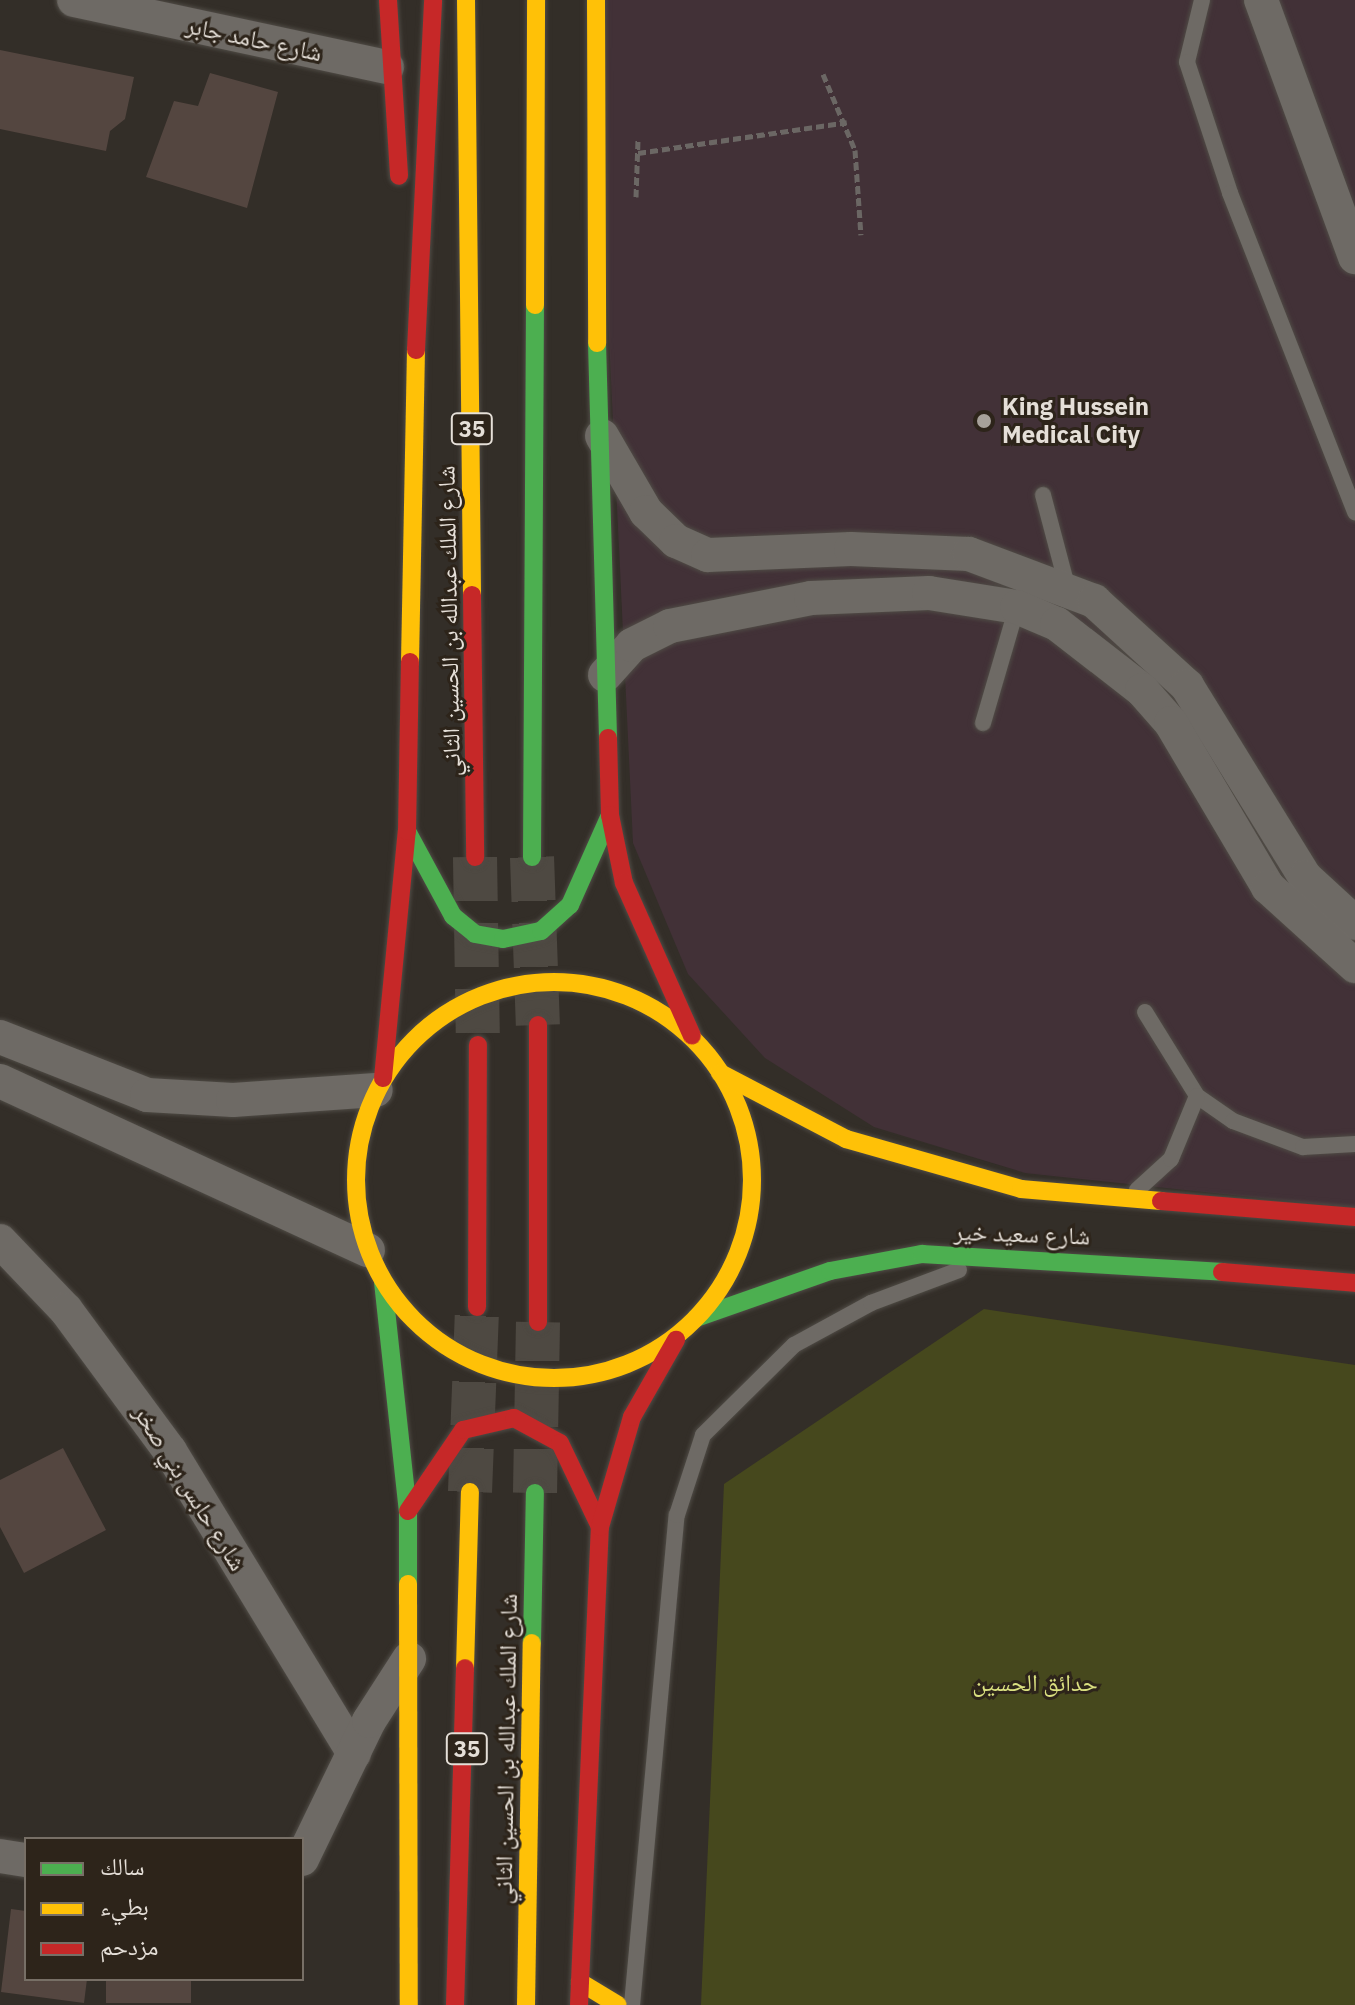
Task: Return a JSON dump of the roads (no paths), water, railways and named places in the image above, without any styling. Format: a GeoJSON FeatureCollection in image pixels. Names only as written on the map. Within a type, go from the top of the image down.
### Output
{"type":"FeatureCollection","features":[{"type":"Feature","properties":{"kind":"main road"},"geometry":{"type":"LineString","coordinates":[[388,0],[387,67],[402,189],[418,235]]}},
{"type":"Feature","properties":{"kind":"main road"},"geometry":{"type":"LineString","coordinates":[[433,0],[418,235],[407,831],[379,1084],[355,1169],[368,1250],[383,1282],[434,1338],[478,1362],[539,1378],[613,1369],[679,1334],[696,1318],[735,1262],[752,1199],[746,1133],[720,1073],[693,1039],[624,883],[610,815],[600,431],[596,0]]}},
{"type":"Feature","properties":{"kind":"main road","name":"شارع الملك عبدالله بن الحسين الثاني"},"geometry":{"type":"LineString","coordinates":[[466,0],[475,857]]}},
{"type":"Feature","properties":{"kind":"main road"},"geometry":{"type":"LineString","coordinates":[[532,857],[536,0]]}},
{"type":"Feature","properties":{"kind":"main road"},"geometry":{"type":"LineString","coordinates":[[595,64],[618,0]]}},
{"type":"Feature","properties":{"kind":"main road"},"geometry":{"type":"LineString","coordinates":[[407,831],[463,927],[487,938],[519,938],[549,926],[570,905],[610,815]]}},
{"type":"Feature","properties":{"kind":"main road"},"geometry":{"type":"LineString","coordinates":[[379,1084],[444,1014],[528,983],[616,992],[693,1039]]}},
{"type":"Feature","properties":{"kind":"main road"},"geometry":{"type":"LineString","coordinates":[[538,1025],[538,1322]]}},
{"type":"Feature","properties":{"kind":"main road"},"geometry":{"type":"LineString","coordinates":[[477,1307],[478,1045]]}},
{"type":"Feature","properties":{"kind":"main road","name":"شارع سعيد خير"},"geometry":{"type":"LineString","coordinates":[[720,1073],[799,1119],[887,1154],[1021,1189],[1355,1217]]}},
{"type":"Feature","properties":{"kind":"main road","name":"شارع سعيد خير"},"geometry":{"type":"LineString","coordinates":[[696,1318],[872,1260],[1003,1254],[1355,1283]]}},
{"type":"Feature","properties":{"kind":"main road"},"geometry":{"type":"LineString","coordinates":[[383,1282],[408,1511],[409,2005]]}},
{"type":"Feature","properties":{"kind":"main road"},"geometry":{"type":"LineString","coordinates":[[579,2005],[600,1527],[632,1417],[679,1334]]}},
{"type":"Feature","properties":{"kind":"main road"},"geometry":{"type":"LineString","coordinates":[[408,1511],[463,1430],[514,1418],[560,1443],[600,1527]]}},
{"type":"Feature","properties":{"kind":"main road","name":"شارع الملك عبدالله بن الحسين الثاني"},"geometry":{"type":"LineString","coordinates":[[455,2005],[470,1492]]}},
{"type":"Feature","properties":{"kind":"main road","name":"شارع الملك عبدالله بن الحسين الثاني"},"geometry":{"type":"LineString","coordinates":[[526,2005],[535,1493]]}},
{"type":"Feature","properties":{"kind":"main road"},"geometry":{"type":"LineString","coordinates":[[580,1982],[618,2005]]}},
{"type":"Feature","properties":{"kind":"street","name":"شارع حامد جابر"},"geometry":{"type":"LineString","coordinates":[[74,0],[387,67]]}},
{"type":"Feature","properties":{"kind":"street"},"geometry":{"type":"LineString","coordinates":[[1261,0],[1355,257]]}},
{"type":"Feature","properties":{"kind":"street"},"geometry":{"type":"LineString","coordinates":[[600,431],[646,512],[676,541],[708,555],[926,550],[969,554],[1067,586],[1126,625],[1187,686],[1280,841],[1355,923]]}},
{"type":"Feature","properties":{"kind":"street"},"geometry":{"type":"LineString","coordinates":[[605,675],[632,645],[670,626],[811,598],[929,593],[1017,607],[1057,624],[1142,690],[1171,723],[1268,887],[1355,966]]}},
{"type":"Feature","properties":{"kind":"street"},"geometry":{"type":"LineString","coordinates":[[0,1037],[147,1095],[233,1100],[379,1084]]}},
{"type":"Feature","properties":{"kind":"street"},"geometry":{"type":"LineString","coordinates":[[0,1081],[368,1250]]}},
{"type":"Feature","properties":{"kind":"street","name":"شارع حابس بني صخر"},"geometry":{"type":"LineString","coordinates":[[0,1241],[66,1310],[161,1439],[354,1754]]}},
{"type":"Feature","properties":{"kind":"street"},"geometry":{"type":"LineString","coordinates":[[304,1855],[354,1754],[409,1659]]}},
{"type":"Feature","properties":{"kind":"street"},"geometry":{"type":"LineString","coordinates":[[0,1856],[24,1860]]}},
{"type":"Feature","properties":{"kind":"lane"},"geometry":{"type":"LineString","coordinates":[[1202,0],[1187,62],[1230,193],[1355,512]]}},
{"type":"Feature","properties":{"kind":"lane"},"geometry":{"type":"LineString","coordinates":[[1043,495],[1067,586]]}},
{"type":"Feature","properties":{"kind":"lane"},"geometry":{"type":"LineString","coordinates":[[983,723],[1017,607]]}},
{"type":"Feature","properties":{"kind":"lane"},"geometry":{"type":"LineString","coordinates":[[1145,1012],[1197,1096],[1261,1135],[1303,1147],[1355,1144]]}},
{"type":"Feature","properties":{"kind":"lane"},"geometry":{"type":"LineString","coordinates":[[1125,1200],[1171,1159],[1197,1096]]}},
{"type":"Feature","properties":{"kind":"lane"},"geometry":{"type":"LineString","coordinates":[[632,2005],[677,1515],[703,1435],[794,1345],[871,1303],[1003,1254]]}},
{"type":"Feature","properties":{"kind":"tunnel"},"geometry":{"type":"LineString","coordinates":[[475,857],[478,1045]]}},
{"type":"Feature","properties":{"kind":"tunnel"},"geometry":{"type":"LineString","coordinates":[[532,857],[538,1025]]}},
{"type":"Feature","properties":{"kind":"tunnel"},"geometry":{"type":"LineString","coordinates":[[470,1492],[477,1307]]}},
{"type":"Feature","properties":{"kind":"tunnel"},"geometry":{"type":"LineString","coordinates":[[535,1493],[538,1322]]}},
{"type":"Feature","properties":{"kind":"place","name":"King Hussein Medical City"},"geometry":{"type":"Point","coordinates":[984,421]}},
{"type":"Feature","properties":{"kind":"park label","name":"حدائق الحسين"},"geometry":{"type":"Point","coordinates":[1035,1683]}}]}
